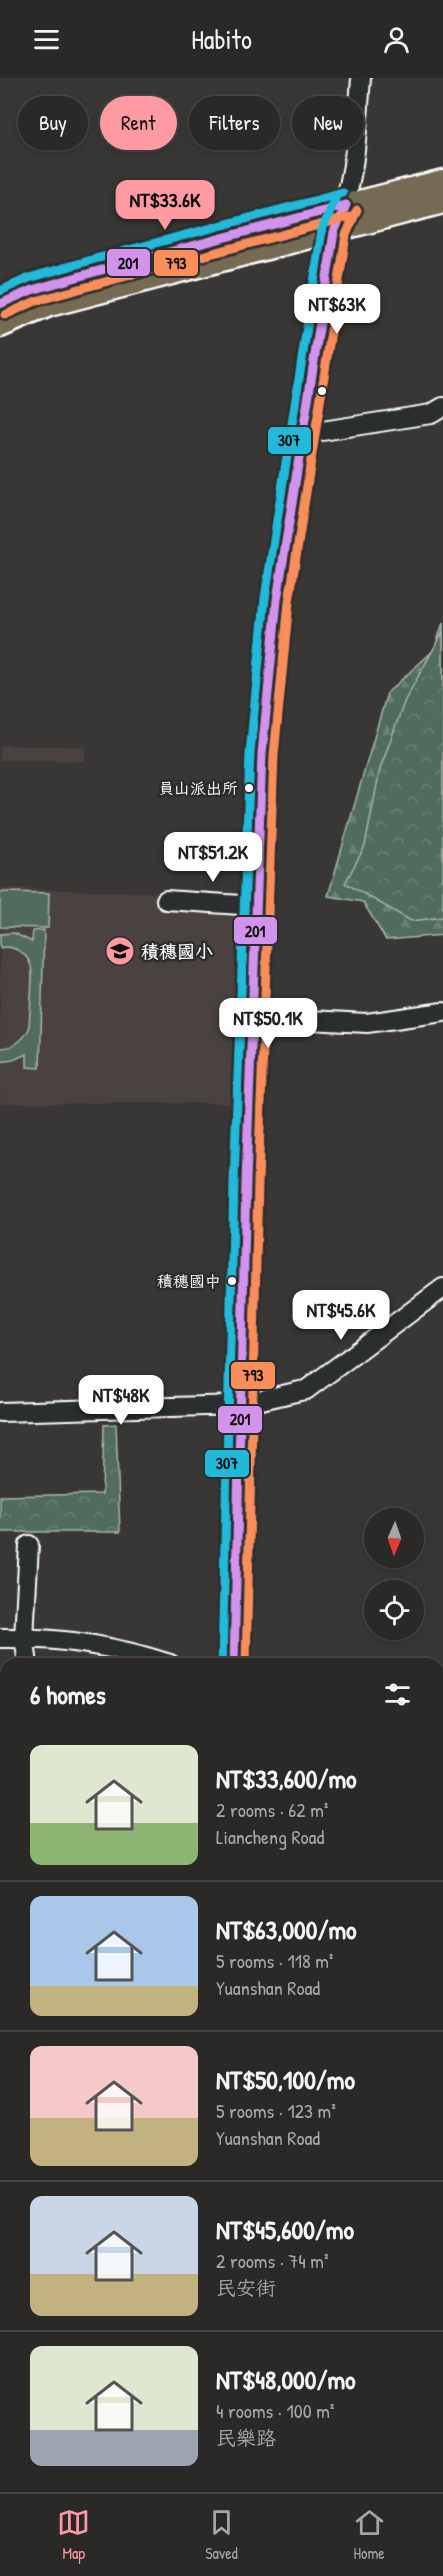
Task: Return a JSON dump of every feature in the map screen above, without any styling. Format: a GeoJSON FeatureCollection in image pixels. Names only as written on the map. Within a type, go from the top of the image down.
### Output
{"type":"FeatureCollection","features":[{"type":"Feature","properties":{"kind":"main road"},"geometry":{"type":"LineString","coordinates":[[0,304],[32,290],[98,271],[346,205],[443,182]]}},
{"type":"Feature","properties":{"kind":"main road"},"geometry":{"type":"LineString","coordinates":[[0,326],[49,305],[198,264],[334,232],[443,202]]}},
{"type":"Feature","properties":{"kind":"street"},"geometry":{"type":"LineString","coordinates":[[234,1658],[251,1017],[262,754],[272,647],[303,434],[334,232],[346,205],[356,142],[361,78]]}},
{"type":"Feature","properties":{"kind":"street"},"geometry":{"type":"LineString","coordinates":[[303,434],[431,414],[443,407]]}},
{"type":"Feature","properties":{"kind":"street"},"geometry":{"type":"LineString","coordinates":[[166,900],[255,906]]}},
{"type":"Feature","properties":{"kind":"street"},"geometry":{"type":"LineString","coordinates":[[251,1017],[367,1023],[443,1012]]}},
{"type":"Feature","properties":{"kind":"street"},"geometry":{"type":"LineString","coordinates":[[0,1412],[240,1405],[306,1390],[404,1314],[443,1288]]}},
{"type":"Feature","properties":{"kind":"street"},"geometry":{"type":"LineString","coordinates":[[27,1658],[24,1637],[29,1545]]}},
{"type":"Feature","properties":{"kind":"street"},"geometry":{"type":"LineString","coordinates":[[0,1638],[24,1637],[126,1650],[151,1658]]}},
{"type":"Feature","properties":{"kind":"shaded area"},"geometry":{"type":"Polygon","coordinates":[[[0,745],[86,747],[85,761],[0,760],[0,745]]]}},
{"type":"Feature","properties":{"kind":"shaded area","name":"積穗國小"},"geometry":{"type":"Polygon","coordinates":[[[0,888],[241,895],[237,1103],[0,1103],[0,888]]]}},
{"type":"Feature","properties":{"kind":"green space"},"geometry":{"type":"Polygon","coordinates":[[[443,623],[443,935],[386,940],[363,902],[328,896],[387,693],[434,650],[443,623]]]}},
{"type":"Feature","properties":{"kind":"green space"},"geometry":{"type":"Polygon","coordinates":[[[443,632],[443,917],[411,921],[345,883],[365,846],[380,769],[405,700],[443,632]]]}},
{"type":"Feature","properties":{"kind":"green space"},"geometry":{"type":"Polygon","coordinates":[[[0,892],[49,893],[48,928],[0,927],[0,892]]]}},
{"type":"Feature","properties":{"kind":"green space"},"geometry":{"type":"Polygon","coordinates":[[[44,930],[40,1068],[27,1067],[27,1054],[0,1062],[0,1048],[17,1043],[29,1029],[32,979],[31,966],[23,954],[9,947],[0,948],[0,934],[14,933],[32,942],[33,931],[44,930]]]}},
{"type":"Feature","properties":{"kind":"green space"},"geometry":{"type":"Polygon","coordinates":[[[116,1424],[120,1532],[0,1532],[0,1496],[102,1494],[104,1425],[116,1424]]]}},
{"type":"Feature","properties":{"kind":"transit line","name":"307"},"geometry":{"type":"LineString","coordinates":[[0,291],[29,278],[95,259],[343,193]]}},
{"type":"Feature","properties":{"kind":"transit line","name":"307"},"geometry":{"type":"LineString","coordinates":[[222,1658],[234,1182],[250,753],[265,598],[322,230],[335,200]]}},
{"type":"Feature","properties":{"kind":"transit line","name":"201"},"geometry":{"type":"LineString","coordinates":[[0,304],[32,290],[98,271],[346,205]]}},
{"type":"Feature","properties":{"kind":"transit line","name":"201"},"geometry":{"type":"LineString","coordinates":[[234,1658],[246,1182],[262,754],[277,600],[334,232],[346,205]]}},
{"type":"Feature","properties":{"kind":"transit line","name":"793"},"geometry":{"type":"LineString","coordinates":[[246,1658],[258,1182],[274,755],[289,602],[346,235],[357,210]]}},
{"type":"Feature","properties":{"kind":"transit line","name":"793"},"geometry":{"type":"LineString","coordinates":[[5,315],[36,301],[349,217]]}},
{"type":"Feature","properties":{"kind":"place","name":"員山派出所"},"geometry":{"type":"Point","coordinates":[249,788]}},
{"type":"Feature","properties":{"kind":"place","name":"積穗國小"},"geometry":{"type":"Point","coordinates":[120,951]}},
{"type":"Feature","properties":{"kind":"place","name":"積穗國中"},"geometry":{"type":"Point","coordinates":[232,1281]}}]}
